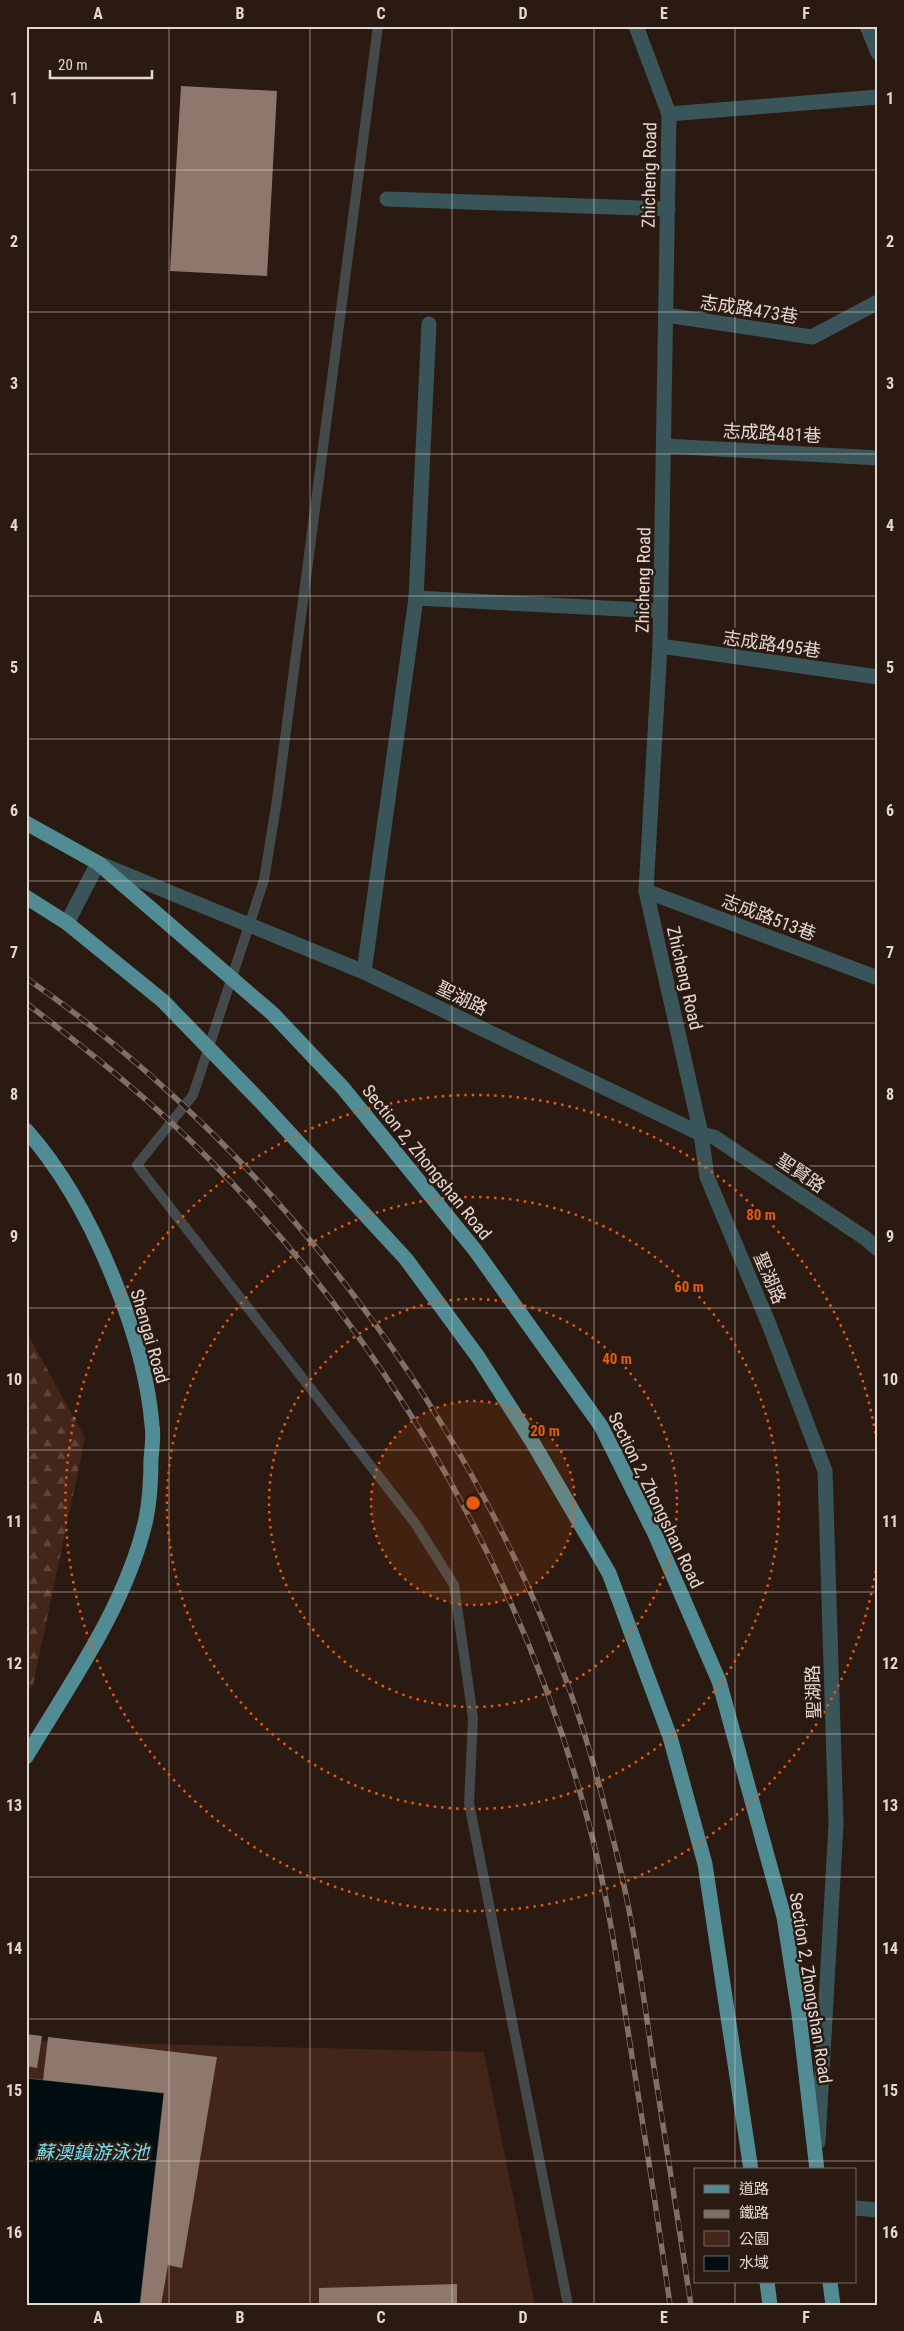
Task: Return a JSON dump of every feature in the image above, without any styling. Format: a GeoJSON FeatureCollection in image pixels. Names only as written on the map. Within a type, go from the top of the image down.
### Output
{"type":"FeatureCollection","features":[{"type":"Feature","properties":{"kind":"main road","name":"Section 2, Zhongshan Road"},"geometry":{"type":"LineString","coordinates":[[26,823],[98,863],[273,1014],[343,1088],[475,1250],[601,1426],[655,1534],[719,1681],[784,1917],[799,2014],[817,2166]]}},
{"type":"Feature","properties":{"kind":"main road"},"geometry":{"type":"LineString","coordinates":[[26,897],[67,923],[163,1001],[260,1101],[406,1259],[478,1357],[533,1443],[609,1573],[670,1737],[705,1864],[751,2168]]}},
{"type":"Feature","properties":{"kind":"main road","name":"Shengai Road"},"geometry":{"type":"LineString","coordinates":[[26,1130],[73,1194],[103,1251],[124,1305],[144,1368],[153,1426],[151,1478],[146,1519],[129,1572],[97,1640],[26,1757]]}},
{"type":"Feature","properties":{"kind":"main road"},"geometry":{"type":"LineString","coordinates":[[767,2284],[770,2305]]}},
{"type":"Feature","properties":{"kind":"main road"},"geometry":{"type":"LineString","coordinates":[[830,2284],[833,2305]]}},
{"type":"Feature","properties":{"kind":"street","name":"Zhicheng Road"},"geometry":{"type":"LineString","coordinates":[[636,26],[669,114],[660,646],[646,891],[701,1134]]}},
{"type":"Feature","properties":{"kind":"street"},"geometry":{"type":"LineString","coordinates":[[867,26],[878,53]]}},
{"type":"Feature","properties":{"kind":"street"},"geometry":{"type":"LineString","coordinates":[[669,114],[878,97]]}},
{"type":"Feature","properties":{"kind":"street"},"geometry":{"type":"LineString","coordinates":[[387,199],[668,209]]}},
{"type":"Feature","properties":{"kind":"street","name":"志成路473巷"},"geometry":{"type":"LineString","coordinates":[[666,314],[812,337],[878,302]]}},
{"type":"Feature","properties":{"kind":"street"},"geometry":{"type":"LineString","coordinates":[[364,972],[416,598],[429,324]]}},
{"type":"Feature","properties":{"kind":"street","name":"志成路481巷"},"geometry":{"type":"LineString","coordinates":[[664,446],[878,458]]}},
{"type":"Feature","properties":{"kind":"street"},"geometry":{"type":"LineString","coordinates":[[416,598],[661,611]]}},
{"type":"Feature","properties":{"kind":"street","name":"志成路495巷"},"geometry":{"type":"LineString","coordinates":[[660,646],[878,677]]}},
{"type":"Feature","properties":{"kind":"street"},"geometry":{"type":"LineString","coordinates":[[67,923],[98,863]]}},
{"type":"Feature","properties":{"kind":"street","name":"聖湖路"},"geometry":{"type":"LineString","coordinates":[[98,863],[364,972],[701,1134],[707,1177],[768,1322],[825,1471],[836,1824],[817,2166]]}},
{"type":"Feature","properties":{"kind":"street","name":"志成路513巷"},"geometry":{"type":"LineString","coordinates":[[646,891],[878,978]]}},
{"type":"Feature","properties":{"kind":"street","name":"聖賢路"},"geometry":{"type":"LineString","coordinates":[[701,1134],[714,1137],[857,1232],[878,1249]]}},
{"type":"Feature","properties":{"kind":"street"},"geometry":{"type":"LineString","coordinates":[[856,2208],[878,2210]]}},
{"type":"Feature","properties":{"kind":"green space"},"geometry":{"type":"Polygon","coordinates":[[[26,1331],[85,1438],[33,1685],[26,1692],[26,1331]]]}},
{"type":"Feature","properties":{"kind":"green space"},"geometry":{"type":"Polygon","coordinates":[[[26,2041],[484,2052],[535,2305],[26,2305],[26,2041]]]}},
{"type":"Feature","properties":{"kind":"water","name":"蘇澳鎮游泳池"},"geometry":{"type":"Polygon","coordinates":[[[26,2078],[164,2093],[140,2305],[26,2305],[26,2078]]]}},
{"type":"Feature","properties":{"kind":"building"},"geometry":{"type":"Polygon","coordinates":[[[181,86],[277,91],[267,276],[170,271],[181,86]]]}},
{"type":"Feature","properties":{"kind":"building"},"geometry":{"type":"Polygon","coordinates":[[[26,2034],[42,2036],[37,2068],[26,2066],[26,2034]]]}},
{"type":"Feature","properties":{"kind":"building"},"geometry":{"type":"Polygon","coordinates":[[[48,2037],[217,2057],[182,2268],[168,2265],[161,2305],[140,2305],[164,2093],[43,2080],[48,2037]]]}},
{"type":"Feature","properties":{"kind":"building"},"geometry":{"type":"Polygon","coordinates":[[[457,2284],[457,2305],[319,2305],[319,2288],[457,2284]]]}},
{"type":"Feature","properties":{"kind":"waterway"},"geometry":{"type":"LineString","coordinates":[[378,26],[277,800],[264,880],[193,1095],[137,1165],[415,1523],[454,1585],[473,1718],[469,1803],[568,2305]]}},
{"type":"Feature","properties":{"kind":"railway"},"geometry":{"type":"LineString","coordinates":[[26,978],[122,1051],[213,1134],[298,1226],[376,1325],[445,1430],[505,1539],[555,1652],[594,1766],[616,1849],[638,1960],[691,2305]]}},
{"type":"Feature","properties":{"kind":"railway"},"geometry":{"type":"LineString","coordinates":[[26,1003],[97,1059],[166,1118],[210,1160],[276,1232],[338,1309],[394,1389],[445,1473],[491,1560],[531,1650],[564,1742],[592,1836],[604,1887],[618,1965],[670,2305]]}}]}
